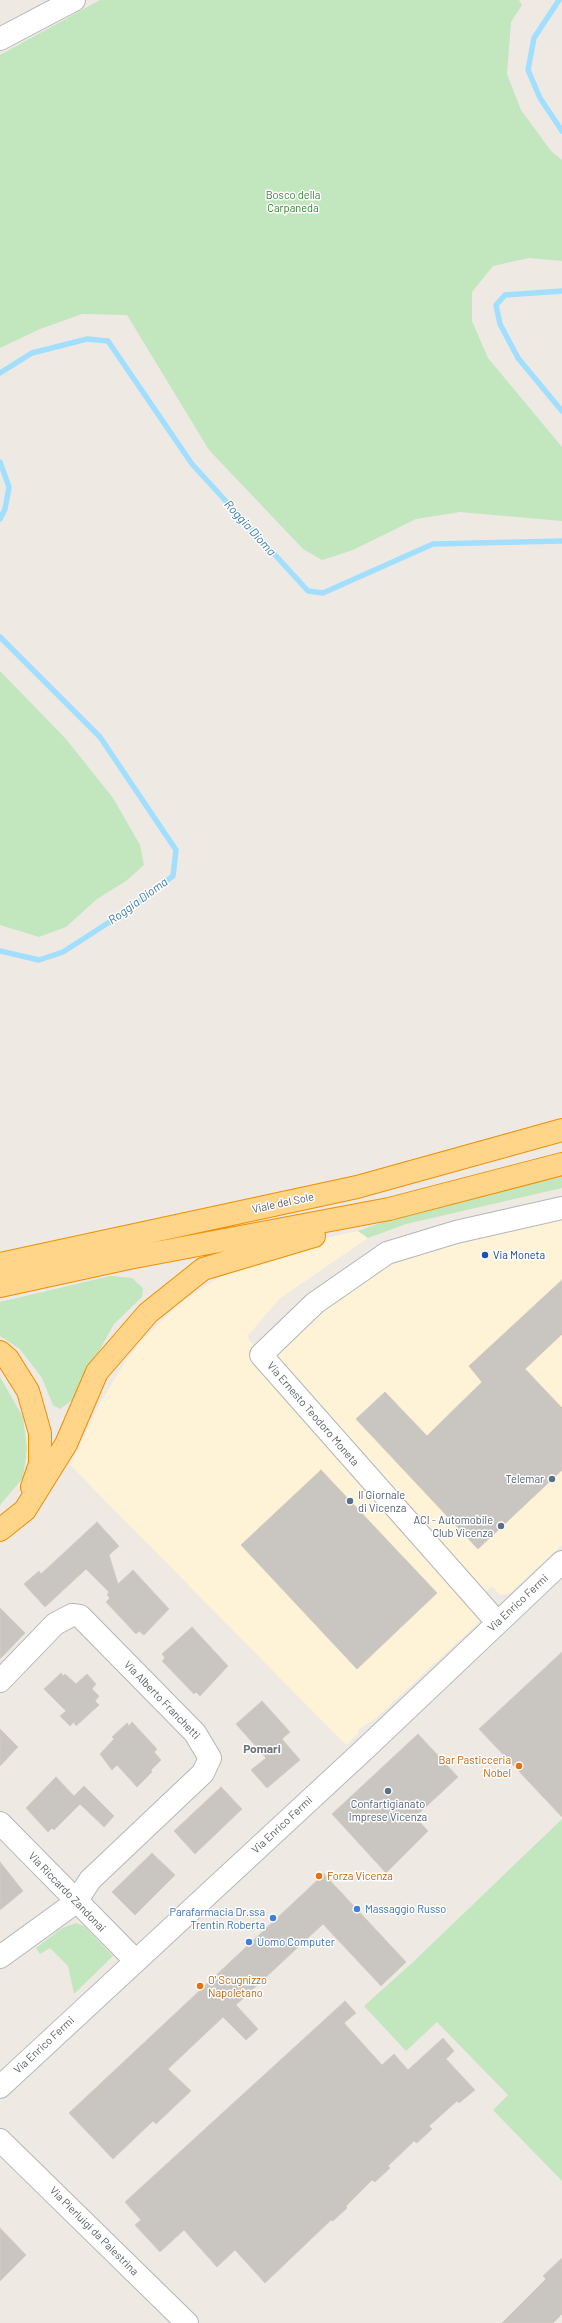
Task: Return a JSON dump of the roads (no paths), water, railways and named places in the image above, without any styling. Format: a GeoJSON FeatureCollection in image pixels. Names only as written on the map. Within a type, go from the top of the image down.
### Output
{"type":"FeatureCollection","features":[{"type":"Feature","properties":{"kind":"highway","name":"Viale del Sole"},"geometry":{"type":"LineString","coordinates":[[0,1264],[357,1187],[562,1130]]}},
{"type":"Feature","properties":{"kind":"highway"},"geometry":{"type":"LineString","coordinates":[[0,1286],[129,1258],[388,1210],[562,1164]]}},
{"type":"Feature","properties":{"kind":"highway"},"geometry":{"type":"LineString","coordinates":[[0,1530],[25,1510],[66,1444],[97,1372],[148,1313],[203,1269],[323,1233],[388,1210]]}},
{"type":"Feature","properties":{"kind":"highway"},"geometry":{"type":"LineString","coordinates":[[0,1352],[8,1359],[28,1391],[40,1433],[40,1464],[25,1510]]}},
{"type":"Feature","properties":{"kind":"street"},"geometry":{"type":"LineString","coordinates":[[0,40],[74,0]]}},
{"type":"Feature","properties":{"kind":"street","name":"Via Ernesto Teodoro Moneta"},"geometry":{"type":"LineString","coordinates":[[497,1622],[261,1355],[315,1303],[387,1254],[456,1232],[562,1208]]}},
{"type":"Feature","properties":{"kind":"street","name":"Via Enrico Fermi"},"geometry":{"type":"LineString","coordinates":[[0,2087],[135,1960],[367,1747],[497,1622],[562,1562]]}},
{"type":"Feature","properties":{"kind":"street","name":"Via Alberto Franchetti"},"geometry":{"type":"LineString","coordinates":[[0,1680],[55,1624],[72,1615],[80,1616],[195,1733],[204,1745],[210,1758],[203,1773],[90,1880],[76,1902],[0,1957]]}},
{"type":"Feature","properties":{"kind":"street","name":"Via Riccardo Zandonai"},"geometry":{"type":"LineString","coordinates":[[0,1823],[76,1902],[135,1960]]}},
{"type":"Feature","properties":{"kind":"street","name":"Via Pierluigi da Palestrina"},"geometry":{"type":"LineString","coordinates":[[0,2140],[187,2323]]}},
{"type":"Feature","properties":{"kind":"waterway","name":"Roggia Dioma"},"geometry":{"type":"LineString","coordinates":[[559,0],[534,38],[528,70],[540,98],[562,131]]}},
{"type":"Feature","properties":{"kind":"waterway","name":"Roggia Dioma"},"geometry":{"type":"LineString","coordinates":[[562,291],[505,295],[496,305],[500,324],[518,358],[562,411]]}},
{"type":"Feature","properties":{"kind":"waterway","name":"Roggia Dioma"},"geometry":{"type":"LineString","coordinates":[[0,373],[32,353],[87,339],[108,341],[192,464],[308,591],[323,593],[433,544],[562,541]]}},
{"type":"Feature","properties":{"kind":"waterway","name":"Roggia Dioma"},"geometry":{"type":"LineString","coordinates":[[0,462],[9,487],[5,509],[0,519]]}},
{"type":"Feature","properties":{"kind":"waterway","name":"Roggia Dioma"},"geometry":{"type":"LineString","coordinates":[[0,637],[100,737],[176,850],[173,876],[125,912],[63,952],[39,960],[0,951]]}},
{"type":"Feature","properties":{"kind":"place","name":"Via Moneta"},"geometry":{"type":"Point","coordinates":[485,1255]}},
{"type":"Feature","properties":{"kind":"place","name":"Telemar"},"geometry":{"type":"Point","coordinates":[552,1479]}},
{"type":"Feature","properties":{"kind":"place","name":"Il Giornale di Vicenza"},"geometry":{"type":"Point","coordinates":[350,1501]}},
{"type":"Feature","properties":{"kind":"place","name":"ACI - Automobile Club Vicenza"},"geometry":{"type":"Point","coordinates":[501,1526]}},
{"type":"Feature","properties":{"kind":"place","name":"Bar Pasticceria Nobel"},"geometry":{"type":"Point","coordinates":[519,1766]}},
{"type":"Feature","properties":{"kind":"place","name":"Confartigianato Imprese Vicenza"},"geometry":{"type":"Point","coordinates":[388,1791]}},
{"type":"Feature","properties":{"kind":"place","name":"Forza Vicenza"},"geometry":{"type":"Point","coordinates":[319,1876]}},
{"type":"Feature","properties":{"kind":"place","name":"Massaggio Russo"},"geometry":{"type":"Point","coordinates":[357,1909]}},
{"type":"Feature","properties":{"kind":"place","name":"Parafarmacia Dr.ssa Trentin Roberta"},"geometry":{"type":"Point","coordinates":[273,1918]}},
{"type":"Feature","properties":{"kind":"place","name":"Uomo Computer"},"geometry":{"type":"Point","coordinates":[249,1942]}},
{"type":"Feature","properties":{"kind":"place","name":"O' Scugnizzo Napoletano"},"geometry":{"type":"Point","coordinates":[200,1986]}},
{"type":"Feature","properties":{"kind":"district","name":"Pomari"},"geometry":{"type":"Point","coordinates":[262,1749]}},
{"type":"Feature","properties":{"kind":"park label","name":"Bosco della Carpaneda"},"geometry":{"type":"Point","coordinates":[293,201]}}]}
